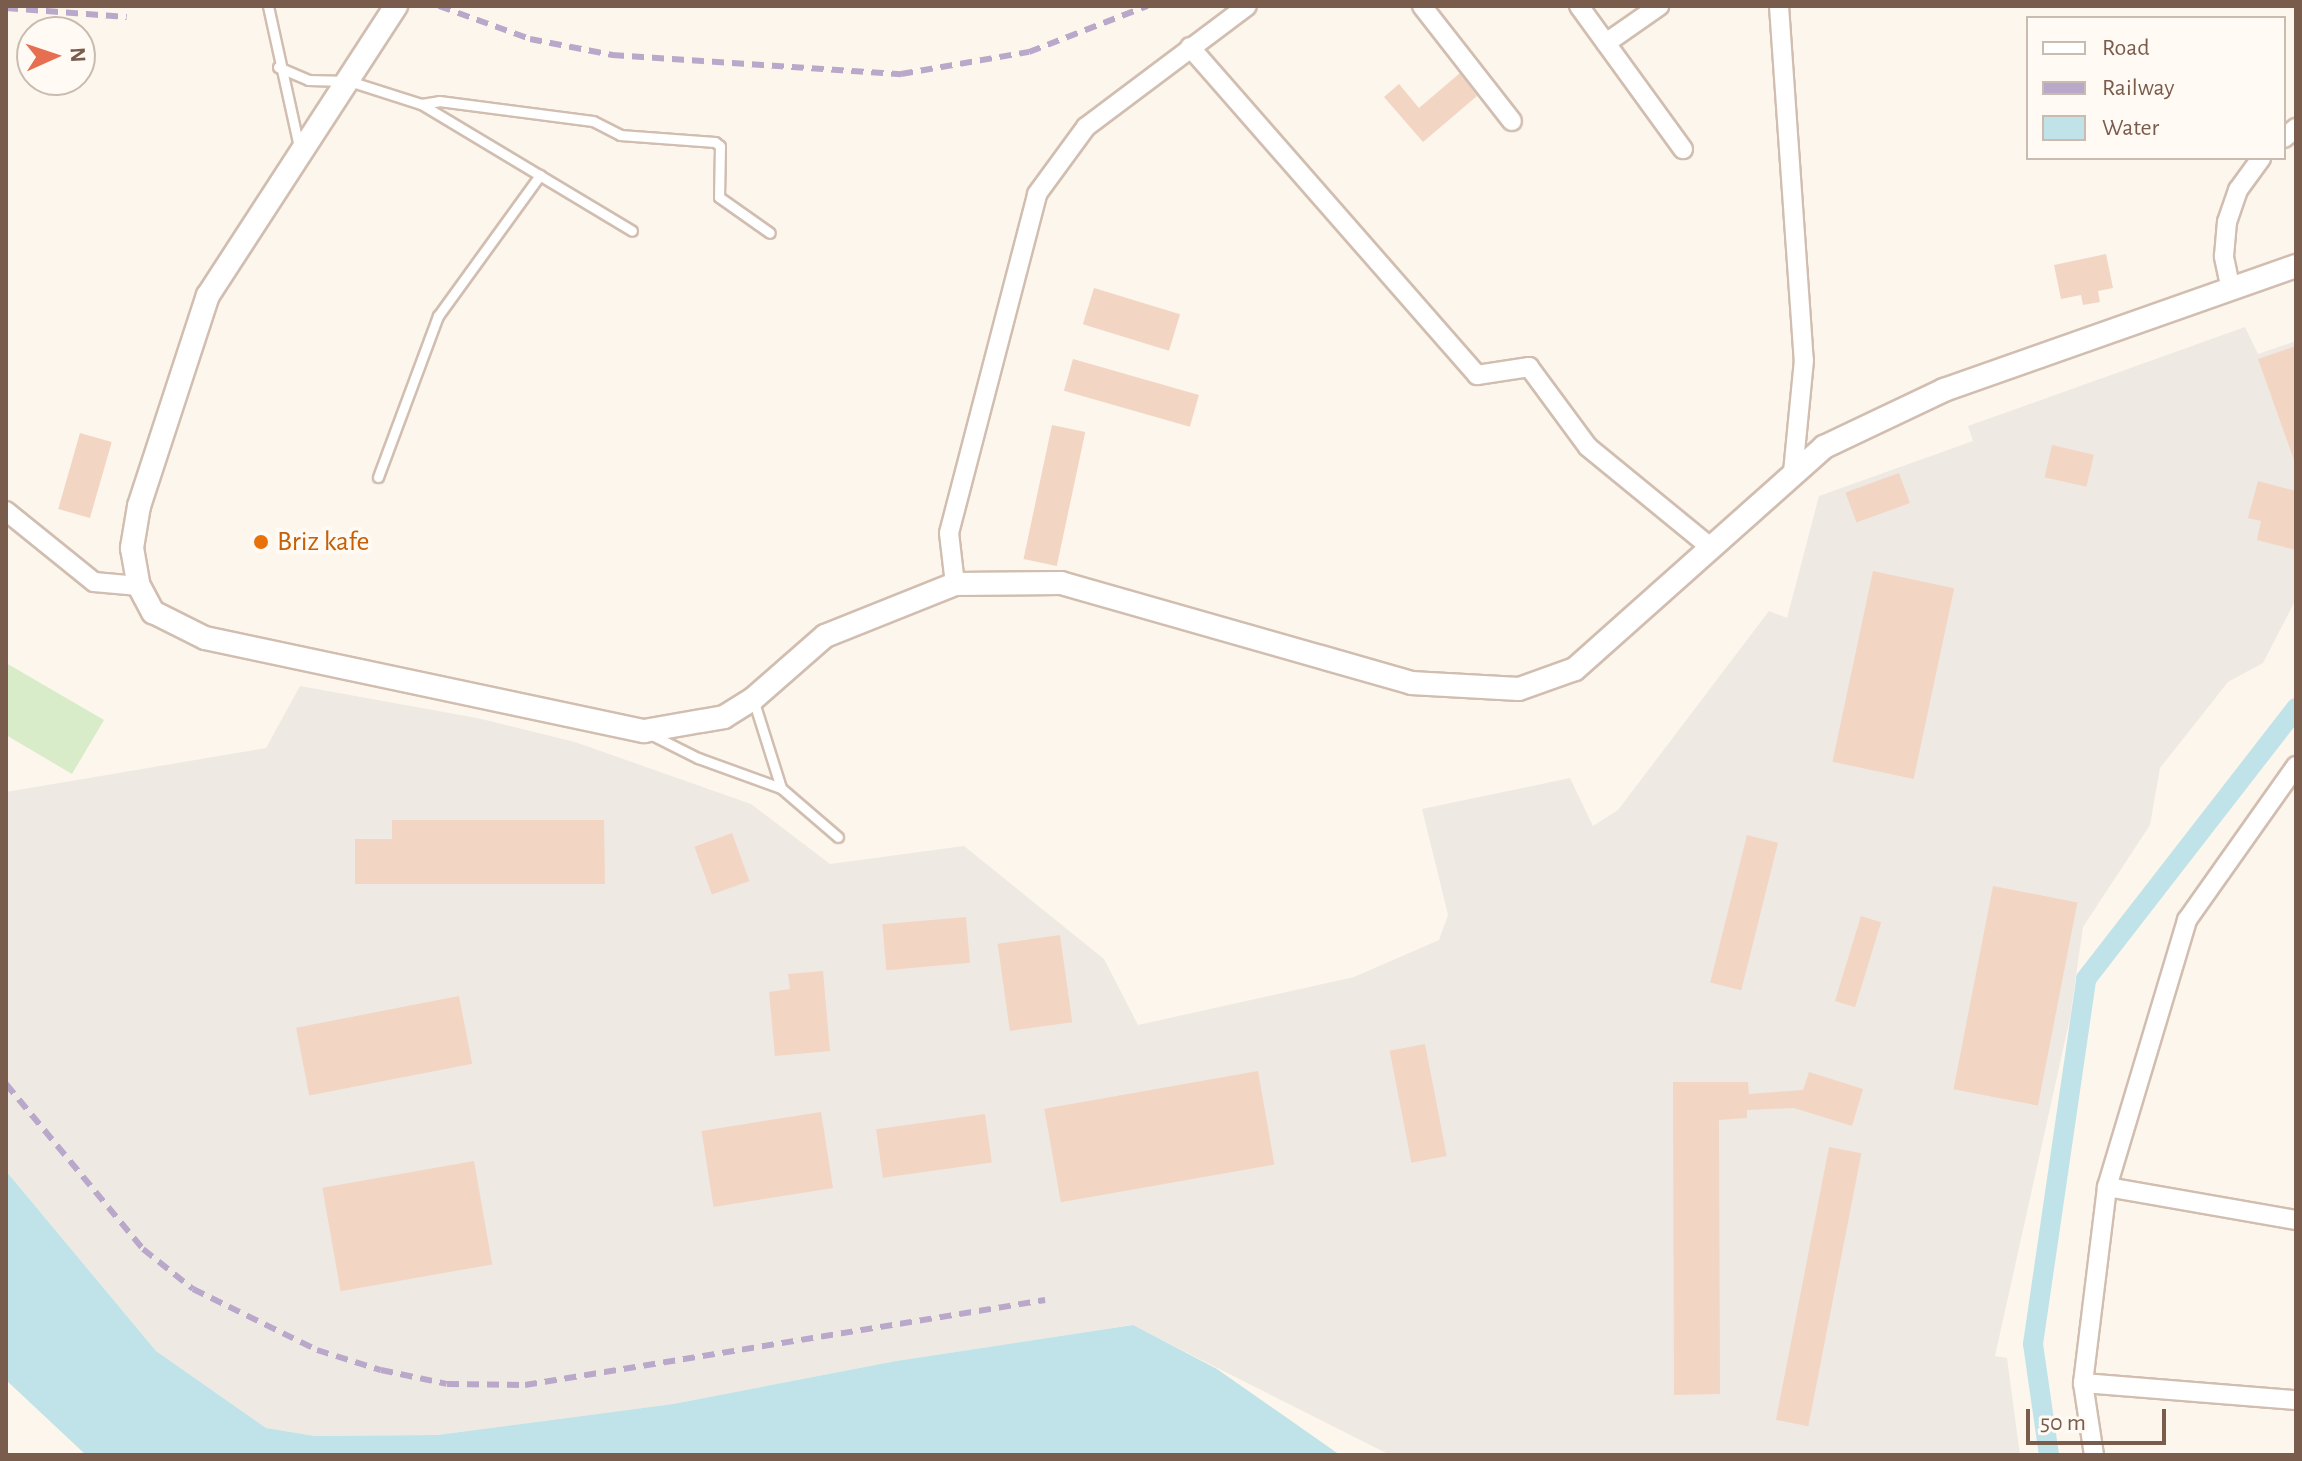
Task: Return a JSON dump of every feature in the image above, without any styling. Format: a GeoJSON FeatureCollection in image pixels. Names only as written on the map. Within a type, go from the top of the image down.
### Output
{"type":"FeatureCollection","features":[{"type":"Feature","properties":{"kind":"street"},"geometry":{"type":"LineString","coordinates":[[396,6],[208,295],[139,506],[132,548],[139,586],[153,612],[205,638],[492,695],[644,731],[724,717],[753,699],[825,636],[955,584],[1061,583],[1411,683],[1519,689],[1575,669],[1824,447],[1944,390],[2296,266]]}},
{"type":"Feature","properties":{"kind":"street"},"geometry":{"type":"LineString","coordinates":[[955,584],[949,533],[1037,194],[1086,127],[1247,6]]}},
{"type":"Feature","properties":{"kind":"street"},"geometry":{"type":"LineString","coordinates":[[1422,6],[1512,121]]}},
{"type":"Feature","properties":{"kind":"street"},"geometry":{"type":"LineString","coordinates":[[1579,6],[1683,149]]}},
{"type":"Feature","properties":{"kind":"street"},"geometry":{"type":"LineString","coordinates":[[1606,43],[1659,6]]}},
{"type":"Feature","properties":{"kind":"street"},"geometry":{"type":"LineString","coordinates":[[1779,6],[1804,360],[1793,473]]}},
{"type":"Feature","properties":{"kind":"street"},"geometry":{"type":"LineString","coordinates":[[1190,47],[1477,375],[1529,367],[1588,447],[1710,547]]}},
{"type":"Feature","properties":{"kind":"street"},"geometry":{"type":"LineString","coordinates":[[2231,290],[2224,256],[2227,222],[2238,190],[2260,160]]}},
{"type":"Feature","properties":{"kind":"street"},"geometry":{"type":"LineString","coordinates":[[9,520],[94,582],[139,586]]}},
{"type":"Feature","properties":{"kind":"street"},"geometry":{"type":"LineString","coordinates":[[2094,1455],[2083,1383],[2107,1187],[2187,920],[2296,766]]}},
{"type":"Feature","properties":{"kind":"street"},"geometry":{"type":"LineString","coordinates":[[2107,1187],[2296,1220]]}},
{"type":"Feature","properties":{"kind":"street"},"geometry":{"type":"LineString","coordinates":[[2083,1383],[2296,1400]]}},
{"type":"Feature","properties":{"kind":"lane"},"geometry":{"type":"LineString","coordinates":[[268,6],[278,67],[301,154]]}},
{"type":"Feature","properties":{"kind":"lane"},"geometry":{"type":"LineString","coordinates":[[278,67],[308,80],[349,81],[421,104],[632,231]]}},
{"type":"Feature","properties":{"kind":"lane"},"geometry":{"type":"LineString","coordinates":[[421,104],[439,101],[593,121],[620,135],[715,142],[720,146],[719,197],[770,233]]}},
{"type":"Feature","properties":{"kind":"lane"},"geometry":{"type":"LineString","coordinates":[[378,477],[438,316],[540,175]]}},
{"type":"Feature","properties":{"kind":"lane"},"geometry":{"type":"LineString","coordinates":[[753,699],[781,788]]}},
{"type":"Feature","properties":{"kind":"lane"},"geometry":{"type":"LineString","coordinates":[[644,731],[698,758],[781,788],[838,837]]}},
{"type":"Feature","properties":{"kind":"shaded area"},"geometry":{"type":"Polygon","coordinates":[[[2245,327],[2258,354],[2296,341],[2296,599],[2263,663],[2228,682],[2160,768],[2150,825],[2083,927],[2070,1018],[1995,1356],[2007,1358],[2020,1455],[1390,1455],[1132,1325],[896,1361],[673,1404],[437,1435],[315,1436],[266,1428],[156,1351],[6,1171],[6,792],[266,748],[300,686],[477,718],[575,742],[751,804],[830,864],[964,846],[1104,959],[1138,1025],[1354,977],[1439,940],[1448,915],[1422,809],[1570,778],[1593,826],[1618,810],[1769,611],[1787,618],[1819,496],[1973,441],[1968,426],[2245,327]]]}},
{"type":"Feature","properties":{"kind":"green space"},"geometry":{"type":"Polygon","coordinates":[[[6,663],[104,720],[72,774],[6,735],[6,663]]]}},
{"type":"Feature","properties":{"kind":"water"},"geometry":{"type":"Polygon","coordinates":[[[6,1171],[156,1351],[266,1428],[315,1436],[437,1435],[673,1404],[896,1361],[1133,1325],[1217,1369],[1340,1455],[86,1455],[6,1380],[6,1171]]]}},
{"type":"Feature","properties":{"kind":"building"},"geometry":{"type":"Polygon","coordinates":[[[1460,73],[1477,96],[1423,142],[1384,97],[1399,84],[1419,108],[1460,73]]]}},
{"type":"Feature","properties":{"kind":"building"},"geometry":{"type":"Polygon","coordinates":[[[2106,254],[2113,288],[2098,291],[2100,302],[2083,305],[2081,295],[2061,299],[2054,265],[2106,254]]]}},
{"type":"Feature","properties":{"kind":"building"},"geometry":{"type":"Polygon","coordinates":[[[1094,288],[1180,314],[1169,351],[1083,324],[1094,288]]]}},
{"type":"Feature","properties":{"kind":"building"},"geometry":{"type":"Polygon","coordinates":[[[2296,346],[2296,460],[2294,460],[2258,359],[2296,346]]]}},
{"type":"Feature","properties":{"kind":"building"},"geometry":{"type":"Polygon","coordinates":[[[1073,359],[1199,395],[1190,427],[1064,391],[1073,359]]]}},
{"type":"Feature","properties":{"kind":"building"},"geometry":{"type":"Polygon","coordinates":[[[1052,425],[1085,432],[1057,566],[1024,559],[1052,425]]]}},
{"type":"Feature","properties":{"kind":"building"},"geometry":{"type":"Polygon","coordinates":[[[80,433],[112,442],[90,518],[58,509],[80,433]]]}},
{"type":"Feature","properties":{"kind":"building"},"geometry":{"type":"Polygon","coordinates":[[[2052,445],[2094,455],[2086,487],[2045,477],[2052,445]]]}},
{"type":"Feature","properties":{"kind":"building"},"geometry":{"type":"Polygon","coordinates":[[[1899,473],[1910,503],[1856,523],[1845,492],[1899,473]]]}},
{"type":"Feature","properties":{"kind":"building"},"geometry":{"type":"Polygon","coordinates":[[[2258,481],[2296,491],[2296,550],[2257,540],[2261,521],[2248,518],[2258,481]]]}},
{"type":"Feature","properties":{"kind":"building"},"geometry":{"type":"Polygon","coordinates":[[[1873,571],[1954,588],[1914,779],[1832,762],[1873,571]]]}},
{"type":"Feature","properties":{"kind":"building"},"geometry":{"type":"Polygon","coordinates":[[[392,820],[604,820],[605,884],[355,884],[355,839],[392,839],[392,820]]]}},
{"type":"Feature","properties":{"kind":"building"},"geometry":{"type":"Polygon","coordinates":[[[732,833],[749,881],[712,895],[694,847],[732,833]]]}},
{"type":"Feature","properties":{"kind":"building"},"geometry":{"type":"Polygon","coordinates":[[[1747,835],[1778,843],[1741,990],[1710,982],[1747,835]]]}},
{"type":"Feature","properties":{"kind":"building"},"geometry":{"type":"Polygon","coordinates":[[[1993,886],[2077,902],[2038,1106],[1954,1089],[1993,886]]]}},
{"type":"Feature","properties":{"kind":"building"},"geometry":{"type":"Polygon","coordinates":[[[1861,916],[1881,922],[1855,1007],[1835,1001],[1861,916]]]}},
{"type":"Feature","properties":{"kind":"building"},"geometry":{"type":"Polygon","coordinates":[[[966,917],[970,963],[886,970],[882,924],[966,917]]]}},
{"type":"Feature","properties":{"kind":"building"},"geometry":{"type":"Polygon","coordinates":[[[1060,935],[1072,1022],[1010,1031],[998,944],[1060,935]]]}},
{"type":"Feature","properties":{"kind":"building"},"geometry":{"type":"Polygon","coordinates":[[[823,971],[830,1051],[775,1056],[769,992],[790,989],[788,974],[823,971]]]}},
{"type":"Feature","properties":{"kind":"building"},"geometry":{"type":"Polygon","coordinates":[[[459,996],[472,1064],[309,1095],[296,1028],[459,996]]]}},
{"type":"Feature","properties":{"kind":"building"},"geometry":{"type":"Polygon","coordinates":[[[1425,1044],[1447,1156],[1411,1163],[1390,1051],[1425,1044]]]}},
{"type":"Feature","properties":{"kind":"building"},"geometry":{"type":"Polygon","coordinates":[[[1258,1071],[1274,1165],[1061,1202],[1044,1109],[1258,1071]]]}},
{"type":"Feature","properties":{"kind":"building"},"geometry":{"type":"Polygon","coordinates":[[[1809,1072],[1863,1089],[1852,1126],[1794,1108],[1747,1110],[1747,1118],[1719,1120],[1720,1394],[1674,1395],[1673,1082],[1748,1082],[1749,1094],[1803,1090],[1809,1072]]]}},
{"type":"Feature","properties":{"kind":"building"},"geometry":{"type":"Polygon","coordinates":[[[821,1112],[833,1188],[714,1207],[701,1131],[821,1112]]]}},
{"type":"Feature","properties":{"kind":"building"},"geometry":{"type":"Polygon","coordinates":[[[985,1114],[992,1163],[883,1178],[876,1129],[985,1114]]]}},
{"type":"Feature","properties":{"kind":"building"},"geometry":{"type":"Polygon","coordinates":[[[1829,1147],[1861,1153],[1808,1426],[1776,1420],[1829,1147]]]}},
{"type":"Feature","properties":{"kind":"building"},"geometry":{"type":"Polygon","coordinates":[[[474,1161],[492,1264],[341,1291],[322,1188],[474,1161]]]}},
{"type":"Feature","properties":{"kind":"waterway"},"geometry":{"type":"LineString","coordinates":[[2049,1455],[2033,1344],[2086,979],[2296,708]]}},
{"type":"Feature","properties":{"kind":"railway"},"geometry":{"type":"LineString","coordinates":[[439,6],[530,39],[612,55],[901,74],[1029,52],[1147,6]]}},
{"type":"Feature","properties":{"kind":"railway"},"geometry":{"type":"LineString","coordinates":[[6,8],[127,17]]}},
{"type":"Feature","properties":{"kind":"railway"},"geometry":{"type":"LineString","coordinates":[[6,1084],[143,1249],[193,1289],[317,1350],[381,1370],[447,1384],[525,1385],[1045,1300]]}},
{"type":"Feature","properties":{"kind":"place","name":"Briz kafe"},"geometry":{"type":"Point","coordinates":[261,542]}}]}
